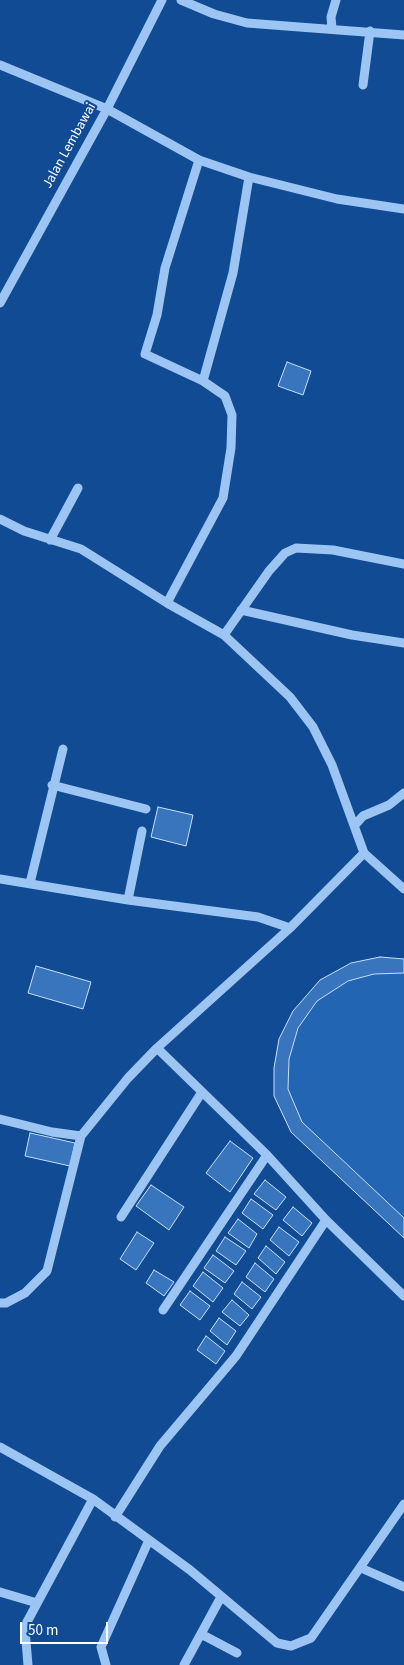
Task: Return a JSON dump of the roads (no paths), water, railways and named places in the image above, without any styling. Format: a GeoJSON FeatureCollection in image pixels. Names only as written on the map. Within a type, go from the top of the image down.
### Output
{"type":"FeatureCollection","features":[{"type":"Feature","properties":{"kind":"street","name":"Jalan Lembawai"},"geometry":{"type":"LineString","coordinates":[[0,303],[107,109],[162,0]]}},
{"type":"Feature","properties":{"kind":"street"},"geometry":{"type":"LineString","coordinates":[[181,0],[214,14],[248,23],[404,34]]}},
{"type":"Feature","properties":{"kind":"street"},"geometry":{"type":"LineString","coordinates":[[332,28],[331,17],[336,0]]}},
{"type":"Feature","properties":{"kind":"street"},"geometry":{"type":"LineString","coordinates":[[363,85],[370,31]]}},
{"type":"Feature","properties":{"kind":"street"},"geometry":{"type":"LineString","coordinates":[[0,65],[107,109],[199,160],[249,177],[337,199],[404,209]]}},
{"type":"Feature","properties":{"kind":"street"},"geometry":{"type":"LineString","coordinates":[[168,603],[219,508],[226,489],[232,416],[225,396],[202,381],[145,354],[157,315],[165,268],[199,160]]}},
{"type":"Feature","properties":{"kind":"street"},"geometry":{"type":"LineString","coordinates":[[202,381],[233,273],[249,177]]}},
{"type":"Feature","properties":{"kind":"street"},"geometry":{"type":"LineString","coordinates":[[50,540],[78,488]]}},
{"type":"Feature","properties":{"kind":"street"},"geometry":{"type":"LineString","coordinates":[[0,519],[24,531],[81,549],[224,635],[290,697],[313,727],[332,764],[364,853],[404,889]]}},
{"type":"Feature","properties":{"kind":"street"},"geometry":{"type":"LineString","coordinates":[[224,635],[269,571],[285,553],[296,548],[333,550],[404,564]]}},
{"type":"Feature","properties":{"kind":"street"},"geometry":{"type":"LineString","coordinates":[[241,610],[352,635],[404,643]]}},
{"type":"Feature","properties":{"kind":"street"},"geometry":{"type":"LineString","coordinates":[[30,883],[52,785],[63,749]]}},
{"type":"Feature","properties":{"kind":"street"},"geometry":{"type":"LineString","coordinates":[[52,785],[146,809]]}},
{"type":"Feature","properties":{"kind":"street"},"geometry":{"type":"LineString","coordinates":[[355,825],[363,816],[389,805],[404,793]]}},
{"type":"Feature","properties":{"kind":"street"},"geometry":{"type":"LineString","coordinates":[[128,900],[142,830]]}},
{"type":"Feature","properties":{"kind":"street"},"geometry":{"type":"LineString","coordinates":[[0,1303],[6,1303],[25,1293],[47,1271],[81,1136],[128,1078],[157,1048],[290,928],[364,853]]}},
{"type":"Feature","properties":{"kind":"street"},"geometry":{"type":"LineString","coordinates":[[0,879],[128,900],[258,917],[290,928]]}},
{"type":"Feature","properties":{"kind":"street"},"geometry":{"type":"LineString","coordinates":[[157,1048],[267,1155],[326,1220],[404,1296]]}},
{"type":"Feature","properties":{"kind":"street"},"geometry":{"type":"LineString","coordinates":[[121,1217],[202,1092]]}},
{"type":"Feature","properties":{"kind":"street"},"geometry":{"type":"LineString","coordinates":[[0,1120],[52,1132],[81,1136]]}},
{"type":"Feature","properties":{"kind":"street"},"geometry":{"type":"LineString","coordinates":[[163,1310],[267,1155]]}},
{"type":"Feature","properties":{"kind":"street"},"geometry":{"type":"LineString","coordinates":[[115,1517],[160,1446],[236,1356],[326,1220]]}},
{"type":"Feature","properties":{"kind":"street"},"geometry":{"type":"LineString","coordinates":[[0,1447],[93,1499],[115,1517],[190,1570],[277,1643],[291,1646],[311,1638],[361,1568],[400,1519],[404,1504]]}},
{"type":"Feature","properties":{"kind":"street"},"geometry":{"type":"LineString","coordinates":[[28,1665],[25,1629],[93,1499]]}},
{"type":"Feature","properties":{"kind":"street"},"geometry":{"type":"LineString","coordinates":[[106,1665],[101,1646],[149,1540]]}},
{"type":"Feature","properties":{"kind":"street"},"geometry":{"type":"LineString","coordinates":[[361,1568],[404,1587]]}},
{"type":"Feature","properties":{"kind":"street"},"geometry":{"type":"LineString","coordinates":[[0,1592],[37,1603]]}},
{"type":"Feature","properties":{"kind":"street"},"geometry":{"type":"LineString","coordinates":[[184,1665],[221,1597]]}},
{"type":"Feature","properties":{"kind":"street"},"geometry":{"type":"LineString","coordinates":[[201,1634],[237,1654]]}}]}
